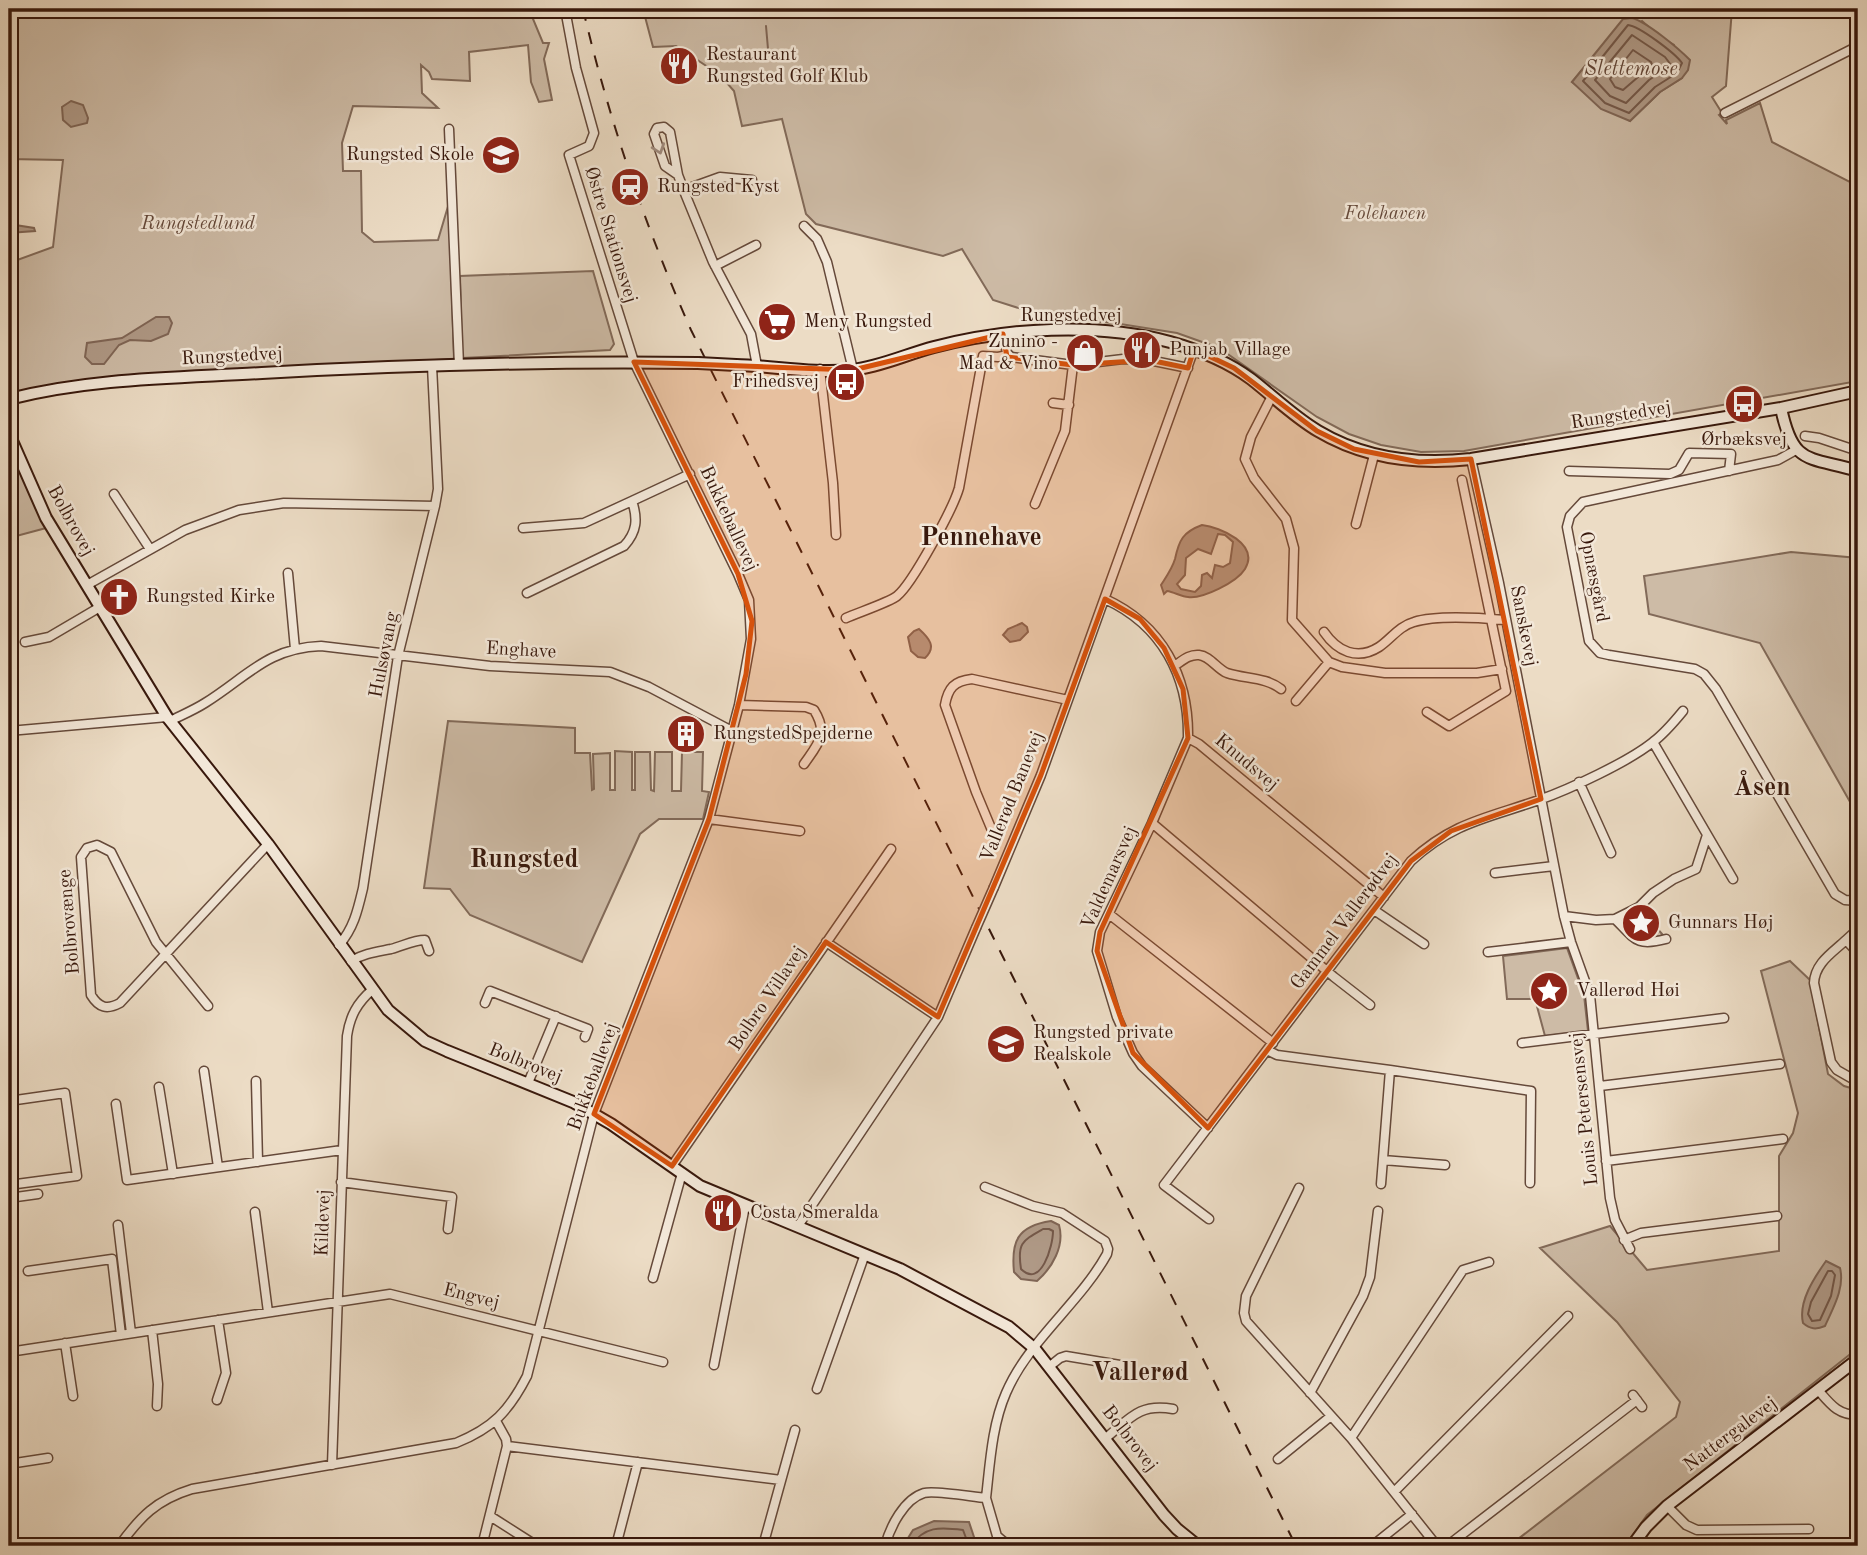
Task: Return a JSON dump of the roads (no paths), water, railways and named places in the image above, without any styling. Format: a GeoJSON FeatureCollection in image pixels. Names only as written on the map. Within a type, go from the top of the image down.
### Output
{"type":"FeatureCollection","features":[{"type":"Feature","properties":{"kind":"street","name":"Østre Stationsvej"},"geometry":{"type":"LineString","coordinates":[[565,9],[576,68],[594,133],[589,147],[569,155],[634,362]]}},
{"type":"Feature","properties":{"kind":"street"},"geometry":{"type":"LineString","coordinates":[[1725,113],[1858,46]]}},
{"type":"Feature","properties":{"kind":"street"},"geometry":{"type":"LineString","coordinates":[[678,175],[665,166],[654,134],[657,128],[664,127],[670,132],[678,175],[715,267],[751,334],[757,366]]}},
{"type":"Feature","properties":{"kind":"street"},"geometry":{"type":"LineString","coordinates":[[449,129],[460,365]]}},
{"type":"Feature","properties":{"kind":"street"},"geometry":{"type":"LineString","coordinates":[[684,190],[720,177],[752,180]]}},
{"type":"Feature","properties":{"kind":"street"},"geometry":{"type":"LineString","coordinates":[[804,226],[817,239],[827,262],[853,370]]}},
{"type":"Feature","properties":{"kind":"street"},"geometry":{"type":"LineString","coordinates":[[715,267],[756,245]]}},
{"type":"Feature","properties":{"kind":"street","name":"Rungstedvej"},"geometry":{"type":"LineString","coordinates":[[9,399],[41,391],[138,380],[460,365],[634,362],[853,370],[955,342],[1003,334],[1082,330],[1133,335],[1195,349],[1234,368],[1317,431],[1354,449],[1419,462],[1471,459],[1781,408],[1858,391]]}},
{"type":"Feature","properties":{"kind":"street"},"geometry":{"type":"LineString","coordinates":[[1003,334],[1008,355]]}},
{"type":"Feature","properties":{"kind":"street","name":"Vallerød Banevej"},"geometry":{"type":"LineString","coordinates":[[798,1226],[938,1017],[1040,777],[1195,349]]}},
{"type":"Feature","properties":{"kind":"street"},"geometry":{"type":"LineString","coordinates":[[846,618],[894,599],[906,586],[954,505],[983,356],[999,358],[1008,355],[1054,365],[1073,366],[1123,359],[1149,360],[1188,368]]}},
{"type":"Feature","properties":{"kind":"street","name":"Bukkeballevej"},"geometry":{"type":"LineString","coordinates":[[118,1546],[137,1521],[171,1495],[192,1489],[456,1443],[473,1436],[496,1421],[508,1408],[527,1376],[594,1114],[709,819],[733,731],[751,639],[749,600],[634,362]]}},
{"type":"Feature","properties":{"kind":"street","name":"Hulsøvang"},"geometry":{"type":"LineString","coordinates":[[339,945],[348,935],[356,918],[363,888],[398,656],[438,489],[432,366]]}},
{"type":"Feature","properties":{"kind":"street"},"geometry":{"type":"LineString","coordinates":[[1035,504],[1065,431],[1073,366]]}},
{"type":"Feature","properties":{"kind":"street"},"geometry":{"type":"LineString","coordinates":[[820,369],[836,535]]}},
{"type":"Feature","properties":{"kind":"street"},"geometry":{"type":"LineString","coordinates":[[1272,396],[1251,437],[1245,459],[1254,478],[1286,519],[1294,548],[1292,620],[1329,662],[1342,667],[1385,673],[1477,673],[1502,669]]}},
{"type":"Feature","properties":{"kind":"street"},"geometry":{"type":"LineString","coordinates":[[1053,402],[1069,405]]}},
{"type":"Feature","properties":{"kind":"street"},"geometry":{"type":"LineString","coordinates":[[1781,408],[1786,432],[1796,450],[1806,457],[1858,471]]}},
{"type":"Feature","properties":{"kind":"street","name":"Bolbrovej"},"geometry":{"type":"LineString","coordinates":[[9,434],[46,518],[169,719],[268,844],[388,1010],[425,1041],[573,1102],[716,1195],[865,1254],[945,1292],[1009,1327],[1050,1366],[1164,1515],[1198,1546]]}},
{"type":"Feature","properties":{"kind":"street"},"geometry":{"type":"LineString","coordinates":[[1805,436],[1858,451]]}},
{"type":"Feature","properties":{"kind":"street","name":"Opnæsgård"},"geometry":{"type":"LineString","coordinates":[[1796,450],[1778,460],[1583,502],[1570,516],[1567,527],[1589,640],[1600,653],[1609,656],[1695,669],[1704,674],[1716,690],[1835,894],[1845,900],[1858,901]]}},
{"type":"Feature","properties":{"kind":"street"},"geometry":{"type":"LineString","coordinates":[[1569,471],[1670,474],[1679,470],[1689,453],[1731,454],[1729,471]]}},
{"type":"Feature","properties":{"kind":"street"},"geometry":{"type":"LineString","coordinates":[[1356,524],[1374,455]]}},
{"type":"Feature","properties":{"kind":"street","name":"Sanskevej"},"geometry":{"type":"LineString","coordinates":[[1471,459],[1541,799]]}},
{"type":"Feature","properties":{"kind":"street"},"geometry":{"type":"LineString","coordinates":[[523,528],[584,523],[690,474]]}},
{"type":"Feature","properties":{"kind":"street"},"geometry":{"type":"LineString","coordinates":[[1710,475],[1712,487]]}},
{"type":"Feature","properties":{"kind":"street"},"geometry":{"type":"LineString","coordinates":[[1427,712],[1449,726],[1506,691],[1462,480]]}},
{"type":"Feature","properties":{"kind":"street"},"geometry":{"type":"LineString","coordinates":[[114,494],[150,549]]}},
{"type":"Feature","properties":{"kind":"street"},"geometry":{"type":"LineString","coordinates":[[527,593],[624,546],[632,537],[636,526],[632,501]]}},
{"type":"Feature","properties":{"kind":"street"},"geometry":{"type":"LineString","coordinates":[[87,585],[150,549],[212,519],[263,505],[284,503],[435,506]]}},
{"type":"Feature","properties":{"kind":"street"},"geometry":{"type":"LineString","coordinates":[[288,573],[295,649]]}},
{"type":"Feature","properties":{"kind":"street","name":"Knudsvej"},"geometry":{"type":"LineString","coordinates":[[1105,599],[1140,619],[1164,648],[1183,689],[1187,706],[1188,738],[1199,744],[1384,897]]}},
{"type":"Feature","properties":{"kind":"street"},"geometry":{"type":"LineString","coordinates":[[25,642],[50,637],[100,607]]}},
{"type":"Feature","properties":{"kind":"street"},"geometry":{"type":"LineString","coordinates":[[1324,632],[1332,644],[1354,654],[1367,653],[1380,647],[1412,622],[1426,619],[1505,620]]}},
{"type":"Feature","properties":{"kind":"street","name":"Enghave"},"geometry":{"type":"LineString","coordinates":[[169,719],[206,702],[267,659],[295,649],[321,646],[490,666],[610,672],[649,687],[733,731]]}},
{"type":"Feature","properties":{"kind":"street"},"geometry":{"type":"LineString","coordinates":[[1174,666],[1189,656],[1198,655],[1206,657],[1227,673],[1273,683],[1281,689]]}},
{"type":"Feature","properties":{"kind":"street"},"geometry":{"type":"LineString","coordinates":[[1296,701],[1329,662]]}},
{"type":"Feature","properties":{"kind":"street"},"geometry":{"type":"LineString","coordinates":[[991,828],[975,792],[945,705],[947,692],[960,680],[972,679],[1068,700]]}},
{"type":"Feature","properties":{"kind":"street"},"geometry":{"type":"LineString","coordinates":[[739,705],[806,707],[814,710],[820,719],[822,733],[804,764]]}},
{"type":"Feature","properties":{"kind":"street","name":"Gammel Vallerødvej"},"geometry":{"type":"LineString","coordinates":[[1209,1219],[1164,1185],[1411,861],[1451,831],[1478,818],[1541,799],[1653,742],[1683,711]]}},
{"type":"Feature","properties":{"kind":"street"},"geometry":{"type":"LineString","coordinates":[[9,731],[169,719]]}},
{"type":"Feature","properties":{"kind":"street","name":"Valdemarsvej"},"geometry":{"type":"LineString","coordinates":[[1188,738],[1152,823],[1100,932],[1097,951],[1117,1017],[1133,1053],[1142,1066],[1208,1128]]}},
{"type":"Feature","properties":{"kind":"street"},"geometry":{"type":"LineString","coordinates":[[1653,742],[1734,879]]}},
{"type":"Feature","properties":{"kind":"street"},"geometry":{"type":"LineString","coordinates":[[1579,782],[1611,853]]}},
{"type":"Feature","properties":{"kind":"street","name":"Louis Petersensvej"},"geometry":{"type":"LineString","coordinates":[[1541,799],[1564,916],[1590,995],[1610,1198],[1615,1220],[1630,1249]]}},
{"type":"Feature","properties":{"kind":"street"},"geometry":{"type":"LineString","coordinates":[[709,819],[800,831]]}},
{"type":"Feature","properties":{"kind":"street"},"geometry":{"type":"LineString","coordinates":[[1152,823],[1370,1004]]}},
{"type":"Feature","properties":{"kind":"street"},"geometry":{"type":"LineString","coordinates":[[1564,916],[1596,920],[1615,919],[1639,906],[1674,879],[1696,869],[1707,835]]}},
{"type":"Feature","properties":{"kind":"street","name":"Bolbrovænge"},"geometry":{"type":"LineString","coordinates":[[207,1007],[165,954],[156,942],[111,852],[97,845],[87,848],[80,862],[91,995],[96,1003],[111,1007],[120,1003],[165,954],[268,844]]}},
{"type":"Feature","properties":{"kind":"street","name":"Bolbro Villavej"},"geometry":{"type":"LineString","coordinates":[[653,1278],[677,1182],[677,1170],[891,849]]}},
{"type":"Feature","properties":{"kind":"street"},"geometry":{"type":"LineString","coordinates":[[1495,873],[1554,866]]}},
{"type":"Feature","properties":{"kind":"street"},"geometry":{"type":"LineString","coordinates":[[1374,910],[1424,944]]}},
{"type":"Feature","properties":{"kind":"street"},"geometry":{"type":"LineString","coordinates":[[1109,914],[1270,1047],[1276,1055],[1531,1091],[1530,1183]]}},
{"type":"Feature","properties":{"kind":"street"},"geometry":{"type":"LineString","coordinates":[[1615,919],[1635,939],[1642,942],[1648,944],[1666,939]]}},
{"type":"Feature","properties":{"kind":"street"},"geometry":{"type":"LineString","coordinates":[[1858,929],[1819,965],[1814,983],[1831,1062],[1845,1077],[1858,1082]]}},
{"type":"Feature","properties":{"kind":"street"},"geometry":{"type":"LineString","coordinates":[[351,961],[365,953],[416,940],[425,940],[429,951]]}},
{"type":"Feature","properties":{"kind":"street"},"geometry":{"type":"LineString","coordinates":[[1846,940],[1858,953]]}},
{"type":"Feature","properties":{"kind":"street"},"geometry":{"type":"LineString","coordinates":[[1488,952],[1571,942]]}},
{"type":"Feature","properties":{"kind":"street"},"geometry":{"type":"LineString","coordinates":[[826,943],[938,1017]]}},
{"type":"Feature","properties":{"kind":"street","name":"Kildevej"},"geometry":{"type":"LineString","coordinates":[[332,1465],[346,1036],[354,1011],[361,999],[372,990]]}},
{"type":"Feature","properties":{"kind":"street"},"geometry":{"type":"LineString","coordinates":[[485,1003],[490,991],[589,1029],[585,1037]]}},
{"type":"Feature","properties":{"kind":"street"},"geometry":{"type":"LineString","coordinates":[[528,1083],[556,1016]]}},
{"type":"Feature","properties":{"kind":"street"},"geometry":{"type":"LineString","coordinates":[[1522,1043],[1724,1018]]}},
{"type":"Feature","properties":{"kind":"street"},"geometry":{"type":"LineString","coordinates":[[1600,1086],[1780,1064]]}},
{"type":"Feature","properties":{"kind":"street"},"geometry":{"type":"LineString","coordinates":[[1381,1184],[1390,1070]]}},
{"type":"Feature","properties":{"kind":"street"},"geometry":{"type":"LineString","coordinates":[[204,1071],[219,1167]]}},
{"type":"Feature","properties":{"kind":"street"},"geometry":{"type":"LineString","coordinates":[[9,1076],[10,1084]]}},
{"type":"Feature","properties":{"kind":"street"},"geometry":{"type":"LineString","coordinates":[[256,1081],[258,1162]]}},
{"type":"Feature","properties":{"kind":"street"},"geometry":{"type":"LineString","coordinates":[[159,1087],[173,1174]]}},
{"type":"Feature","properties":{"kind":"street"},"geometry":{"type":"LineString","coordinates":[[9,1101],[65,1093],[77,1176],[9,1185]]}},
{"type":"Feature","properties":{"kind":"street"},"geometry":{"type":"LineString","coordinates":[[116,1104],[127,1180],[342,1150]]}},
{"type":"Feature","properties":{"kind":"street"},"geometry":{"type":"LineString","coordinates":[[1606,1161],[1783,1139]]}},
{"type":"Feature","properties":{"kind":"street"},"geometry":{"type":"LineString","coordinates":[[1383,1160],[1445,1166]]}},
{"type":"Feature","properties":{"kind":"street"},"geometry":{"type":"LineString","coordinates":[[341,1182],[452,1197],[448,1229]]}},
{"type":"Feature","properties":{"kind":"street"},"geometry":{"type":"LineString","coordinates":[[985,1187],[1033,1206],[1062,1213],[1107,1244],[1107,1254],[1103,1261],[1018,1370],[1001,1404],[986,1498],[997,1536],[1009,1546]]}},
{"type":"Feature","properties":{"kind":"street"},"geometry":{"type":"LineString","coordinates":[[1299,1188],[1246,1296],[1244,1313],[1251,1329],[1351,1438],[1437,1546]]}},
{"type":"Feature","properties":{"kind":"street"},"geometry":{"type":"LineString","coordinates":[[9,1198],[38,1194]]}},
{"type":"Feature","properties":{"kind":"street"},"geometry":{"type":"LineString","coordinates":[[714,1365],[745,1206]]}},
{"type":"Feature","properties":{"kind":"street"},"geometry":{"type":"LineString","coordinates":[[1310,1393],[1363,1296],[1370,1277],[1378,1211]]}},
{"type":"Feature","properties":{"kind":"street"},"geometry":{"type":"LineString","coordinates":[[255,1212],[268,1312]]}},
{"type":"Feature","properties":{"kind":"street"},"geometry":{"type":"LineString","coordinates":[[1624,1240],[1641,1233],[1777,1216]]}},
{"type":"Feature","properties":{"kind":"street"},"geometry":{"type":"LineString","coordinates":[[118,1225],[131,1333]]}},
{"type":"Feature","properties":{"kind":"street"},"geometry":{"type":"LineString","coordinates":[[817,1389],[865,1254]]}},
{"type":"Feature","properties":{"kind":"street"},"geometry":{"type":"LineString","coordinates":[[28,1271],[112,1259],[121,1335]]}},
{"type":"Feature","properties":{"kind":"street"},"geometry":{"type":"LineString","coordinates":[[1351,1438],[1462,1270],[1489,1262]]}},
{"type":"Feature","properties":{"kind":"street","name":"Engvej"},"geometry":{"type":"LineString","coordinates":[[9,1352],[397,1294],[663,1362]]}},
{"type":"Feature","properties":{"kind":"street"},"geometry":{"type":"LineString","coordinates":[[1394,1492],[1568,1316]]}},
{"type":"Feature","properties":{"kind":"street"},"geometry":{"type":"LineString","coordinates":[[217,1400],[226,1373],[218,1320]]}},
{"type":"Feature","properties":{"kind":"street"},"geometry":{"type":"LineString","coordinates":[[152,1330],[158,1384],[157,1406]]}},
{"type":"Feature","properties":{"kind":"street"},"geometry":{"type":"LineString","coordinates":[[65,1343],[73,1396]]}},
{"type":"Feature","properties":{"kind":"street"},"geometry":{"type":"LineString","coordinates":[[1050,1366],[1066,1356],[1126,1366]]}},
{"type":"Feature","properties":{"kind":"street","name":"Nattergalevej"},"geometry":{"type":"LineString","coordinates":[[1632,1546],[1667,1506],[1858,1359]]}},
{"type":"Feature","properties":{"kind":"street"},"geometry":{"type":"LineString","coordinates":[[1818,1390],[1834,1409],[1842,1414],[1858,1415]]}},
{"type":"Feature","properties":{"kind":"street"},"geometry":{"type":"LineString","coordinates":[[1447,1546],[1637,1400]]}},
{"type":"Feature","properties":{"kind":"street"},"geometry":{"type":"LineString","coordinates":[[1106,1438],[1138,1411],[1159,1407],[1173,1409]]}},
{"type":"Feature","properties":{"kind":"street"},"geometry":{"type":"LineString","coordinates":[[1278,1459],[1331,1416]]}},
{"type":"Feature","properties":{"kind":"street"},"geometry":{"type":"LineString","coordinates":[[482,1546],[507,1446],[496,1421]]}},
{"type":"Feature","properties":{"kind":"street"},"geometry":{"type":"LineString","coordinates":[[763,1546],[795,1430]]}},
{"type":"Feature","properties":{"kind":"street"},"geometry":{"type":"LineString","coordinates":[[507,1446],[781,1480]]}},
{"type":"Feature","properties":{"kind":"street"},"geometry":{"type":"LineString","coordinates":[[9,1464],[48,1458]]}},
{"type":"Feature","properties":{"kind":"street"},"geometry":{"type":"LineString","coordinates":[[616,1546],[638,1462]]}},
{"type":"Feature","properties":{"kind":"street"},"geometry":{"type":"LineString","coordinates":[[885,1546],[903,1509],[925,1492],[986,1498]]}},
{"type":"Feature","properties":{"kind":"street"},"geometry":{"type":"LineString","coordinates":[[1667,1506],[1686,1525],[1698,1530],[1809,1529]]}},
{"type":"Feature","properties":{"kind":"street"},"geometry":{"type":"LineString","coordinates":[[1365,1538],[1372,1546],[1412,1514]]}},
{"type":"Feature","properties":{"kind":"street"},"geometry":{"type":"LineString","coordinates":[[490,1516],[537,1546]]}},
{"type":"Feature","properties":{"kind":"water","name":"Slettemose"},"geometry":{"type":"Polygon","coordinates":[[[1632,18],[1654,30],[1690,60],[1688,70],[1682,78],[1660,92],[1630,121],[1601,109],[1572,82],[1623,19],[1632,18]]]}},
{"type":"Feature","properties":{"kind":"water"},"geometry":{"type":"Polygon","coordinates":[[[71,101],[83,105],[87,123],[71,127],[63,120],[62,107],[71,101]]]}},
{"type":"Feature","properties":{"kind":"water"},"geometry":{"type":"Polygon","coordinates":[[[9,224],[34,228],[35,231],[9,233],[9,224]]]}},
{"type":"Feature","properties":{"kind":"water"},"geometry":{"type":"Polygon","coordinates":[[[156,317],[169,317],[172,323],[168,334],[151,341],[130,340],[119,345],[104,364],[92,364],[85,357],[87,343],[122,338],[156,317]]]}},
{"type":"Feature","properties":{"kind":"water"},"geometry":{"type":"Polygon","coordinates":[[[1202,525],[1210,526],[1236,538],[1247,552],[1245,569],[1227,584],[1202,595],[1186,597],[1167,591],[1164,594],[1161,585],[1172,566],[1180,542],[1202,525]],[[1218,534],[1211,554],[1198,549],[1186,558],[1185,575],[1177,584],[1181,589],[1195,592],[1201,586],[1202,575],[1207,573],[1212,578],[1215,565],[1223,567],[1230,563],[1233,542],[1225,535],[1218,534]]]}},
{"type":"Feature","properties":{"kind":"water"},"geometry":{"type":"Polygon","coordinates":[[[1022,623],[1028,632],[1020,640],[1010,642],[1003,635],[1008,629],[1022,623]]]}},
{"type":"Feature","properties":{"kind":"water"},"geometry":{"type":"Polygon","coordinates":[[[919,629],[931,646],[925,658],[918,657],[911,651],[908,637],[919,629]]]}},
{"type":"Feature","properties":{"kind":"water"},"geometry":{"type":"Polygon","coordinates":[[[1051,1221],[1059,1225],[1060,1241],[1056,1256],[1048,1270],[1037,1281],[1021,1279],[1014,1272],[1015,1244],[1030,1227],[1051,1221]]]}},
{"type":"Feature","properties":{"kind":"water"},"geometry":{"type":"Polygon","coordinates":[[[1826,1261],[1840,1268],[1840,1290],[1825,1326],[1808,1327],[1803,1323],[1802,1315],[1805,1299],[1826,1261]]]}},
{"type":"Feature","properties":{"kind":"water"},"geometry":{"type":"Polygon","coordinates":[[[934,1521],[969,1522],[977,1546],[903,1546],[913,1530],[934,1521]]]}},
{"type":"Feature","properties":{"kind":"waterway"},"geometry":{"type":"LineString","coordinates":[[765,9],[766,18]]}},
{"type":"Feature","properties":{"kind":"waterway"},"geometry":{"type":"LineString","coordinates":[[766,26],[768,49]]}},
{"type":"Feature","properties":{"kind":"railway"},"geometry":{"type":"LineString","coordinates":[[583,9],[604,91],[630,172],[658,252],[691,330],[1296,1546]]}},
{"type":"Feature","properties":{"kind":"place","name":"Restaurant Rungsted Golf Klub"},"geometry":{"type":"Point","coordinates":[679,66]}},
{"type":"Feature","properties":{"kind":"place","name":"Rungsted Skole"},"geometry":{"type":"Point","coordinates":[501,155]}},
{"type":"Feature","properties":{"kind":"place","name":"Rungsted Kyst"},"geometry":{"type":"Point","coordinates":[630,187]}},
{"type":"Feature","properties":{"kind":"place","name":"Meny Rungsted"},"geometry":{"type":"Point","coordinates":[777,322]}},
{"type":"Feature","properties":{"kind":"place","name":"Punjab Village"},"geometry":{"type":"Point","coordinates":[1142,350]}},
{"type":"Feature","properties":{"kind":"place","name":"Zunino - Mad & Vino"},"geometry":{"type":"Point","coordinates":[1085,353]}},
{"type":"Feature","properties":{"kind":"place","name":"Frihedsvej"},"geometry":{"type":"Point","coordinates":[846,382]}},
{"type":"Feature","properties":{"kind":"place","name":"Ørbæksvej"},"geometry":{"type":"Point","coordinates":[1744,404]}},
{"type":"Feature","properties":{"kind":"place","name":"Rungsted Kirke"},"geometry":{"type":"Point","coordinates":[119,597]}},
{"type":"Feature","properties":{"kind":"place","name":"RungstedSpejderne"},"geometry":{"type":"Point","coordinates":[686,734]}},
{"type":"Feature","properties":{"kind":"place","name":"Gunnars Høj"},"geometry":{"type":"Point","coordinates":[1641,923]}},
{"type":"Feature","properties":{"kind":"place","name":"Vallerød Høi"},"geometry":{"type":"Point","coordinates":[1549,991]}},
{"type":"Feature","properties":{"kind":"place","name":"Rungsted private Realskole"},"geometry":{"type":"Point","coordinates":[1006,1044]}},
{"type":"Feature","properties":{"kind":"place","name":"Costa Smeralda"},"geometry":{"type":"Point","coordinates":[723,1213]}},
{"type":"Feature","properties":{"kind":"district","name":"Pennehave"},"geometry":{"type":"Point","coordinates":[981,538]}},
{"type":"Feature","properties":{"kind":"district","name":"Åsen"},"geometry":{"type":"Point","coordinates":[1762,788]}},
{"type":"Feature","properties":{"kind":"district","name":"Rungsted"},"geometry":{"type":"Point","coordinates":[524,860]}},
{"type":"Feature","properties":{"kind":"district","name":"Vallerød"},"geometry":{"type":"Point","coordinates":[1140,1373]}},
{"type":"Feature","properties":{"kind":"park label","name":"Folehaven"},"geometry":{"type":"Point","coordinates":[1385,214]}},
{"type":"Feature","properties":{"kind":"park label","name":"Rungstedlund"},"geometry":{"type":"Point","coordinates":[198,224]}}]}
